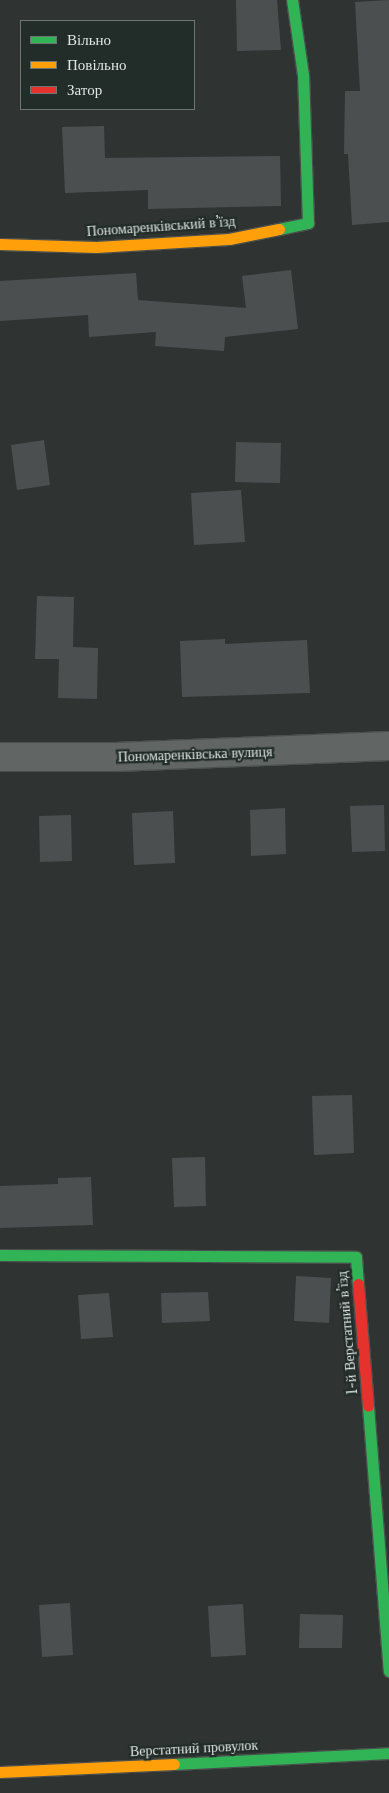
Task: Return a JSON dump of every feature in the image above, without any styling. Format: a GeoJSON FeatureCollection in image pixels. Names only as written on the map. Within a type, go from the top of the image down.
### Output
{"type":"FeatureCollection","features":[{"type":"Feature","properties":{"kind":"street","name":"Пономаренківський в’їзд"},"geometry":{"type":"LineString","coordinates":[[0,244],[96,247],[210,240],[308,224],[303,75],[292,0]]}},
{"type":"Feature","properties":{"kind":"street","name":"Пономаренківська вулиця"},"geometry":{"type":"LineString","coordinates":[[0,757],[116,757],[389,746]]}},
{"type":"Feature","properties":{"kind":"street","name":"1-й Верстатний в’їзд"},"geometry":{"type":"LineString","coordinates":[[0,1255],[356,1257],[389,1671]]}},
{"type":"Feature","properties":{"kind":"street","name":"Верстатний провулок"},"geometry":{"type":"LineString","coordinates":[[0,1772],[389,1753]]}},
{"type":"Feature","properties":{"kind":"building"},"geometry":{"type":"Polygon","coordinates":[[[236,0],[277,0],[281,50],[237,51],[236,0]]]}},
{"type":"Feature","properties":{"kind":"building"},"geometry":{"type":"Polygon","coordinates":[[[389,0],[389,222],[352,225],[348,154],[344,154],[345,91],[360,91],[355,2],[389,0]]]}},
{"type":"Feature","properties":{"kind":"building"},"geometry":{"type":"Polygon","coordinates":[[[104,126],[105,158],[280,156],[281,206],[148,209],[148,190],[65,193],[62,127],[104,126]]]}},
{"type":"Feature","properties":{"kind":"building"},"geometry":{"type":"Polygon","coordinates":[[[291,270],[298,329],[225,337],[224,351],[155,346],[156,332],[89,337],[88,315],[0,321],[0,281],[136,273],[138,300],[246,308],[242,276],[291,270]]]}},
{"type":"Feature","properties":{"kind":"building"},"geometry":{"type":"Polygon","coordinates":[[[44,440],[50,485],[17,490],[11,445],[44,440]]]}},
{"type":"Feature","properties":{"kind":"building"},"geometry":{"type":"Polygon","coordinates":[[[236,442],[281,443],[280,483],[235,482],[236,442]]]}},
{"type":"Feature","properties":{"kind":"building"},"geometry":{"type":"Polygon","coordinates":[[[241,490],[245,542],[194,545],[191,493],[241,490]]]}},
{"type":"Feature","properties":{"kind":"building"},"geometry":{"type":"Polygon","coordinates":[[[37,596],[74,597],[73,647],[98,648],[97,699],[58,698],[59,659],[35,659],[37,596]]]}},
{"type":"Feature","properties":{"kind":"building"},"geometry":{"type":"Polygon","coordinates":[[[225,639],[225,644],[307,640],[310,693],[182,697],[180,641],[225,639]]]}},
{"type":"Feature","properties":{"kind":"building"},"geometry":{"type":"Polygon","coordinates":[[[384,805],[385,851],[352,852],[350,806],[384,805]]]}},
{"type":"Feature","properties":{"kind":"building"},"geometry":{"type":"Polygon","coordinates":[[[285,808],[286,854],[251,856],[250,810],[285,808]]]}},
{"type":"Feature","properties":{"kind":"building"},"geometry":{"type":"Polygon","coordinates":[[[173,811],[175,863],[134,865],[132,813],[173,811]]]}},
{"type":"Feature","properties":{"kind":"building"},"geometry":{"type":"Polygon","coordinates":[[[71,815],[72,861],[40,862],[39,816],[71,815]]]}},
{"type":"Feature","properties":{"kind":"building"},"geometry":{"type":"Polygon","coordinates":[[[352,1095],[354,1153],[314,1155],[312,1096],[352,1095]]]}},
{"type":"Feature","properties":{"kind":"building"},"geometry":{"type":"Polygon","coordinates":[[[205,1157],[206,1206],[174,1207],[172,1158],[205,1157]]]}},
{"type":"Feature","properties":{"kind":"building"},"geometry":{"type":"Polygon","coordinates":[[[91,1177],[93,1225],[0,1228],[0,1186],[58,1184],[58,1178],[91,1177]]]}},
{"type":"Feature","properties":{"kind":"building"},"geometry":{"type":"Polygon","coordinates":[[[296,1276],[331,1278],[329,1323],[294,1321],[296,1276]]]}},
{"type":"Feature","properties":{"kind":"building"},"geometry":{"type":"Polygon","coordinates":[[[208,1292],[210,1321],[162,1323],[161,1293],[208,1292]]]}},
{"type":"Feature","properties":{"kind":"building"},"geometry":{"type":"Polygon","coordinates":[[[109,1293],[113,1337],[81,1339],[78,1295],[109,1293]]]}},
{"type":"Feature","properties":{"kind":"building"},"geometry":{"type":"Polygon","coordinates":[[[70,1603],[73,1655],[42,1657],[39,1605],[70,1603]]]}},
{"type":"Feature","properties":{"kind":"building"},"geometry":{"type":"Polygon","coordinates":[[[243,1604],[246,1655],[211,1657],[208,1606],[243,1604]]]}},
{"type":"Feature","properties":{"kind":"building"},"geometry":{"type":"Polygon","coordinates":[[[300,1614],[343,1615],[342,1648],[299,1648],[300,1614]]]}},
{"type":"Feature","properties":{"kind":"traffic: fast"},"geometry":{"type":"LineString","coordinates":[[279,229],[308,223],[303,75],[292,0]]}},
{"type":"Feature","properties":{"kind":"traffic: fast"},"geometry":{"type":"LineString","coordinates":[[0,1255],[356,1257],[358,1284]]}},
{"type":"Feature","properties":{"kind":"traffic: fast"},"geometry":{"type":"LineString","coordinates":[[368,1406],[389,1671]]}},
{"type":"Feature","properties":{"kind":"traffic: fast"},"geometry":{"type":"LineString","coordinates":[[174,1764],[389,1753]]}},
{"type":"Feature","properties":{"kind":"traffic: slow"},"geometry":{"type":"LineString","coordinates":[[0,244],[96,247],[229,239],[279,229]]}},
{"type":"Feature","properties":{"kind":"traffic: slow"},"geometry":{"type":"LineString","coordinates":[[0,1772],[174,1764]]}},
{"type":"Feature","properties":{"kind":"traffic: jam"},"geometry":{"type":"LineString","coordinates":[[358,1284],[368,1406]]}}]}
